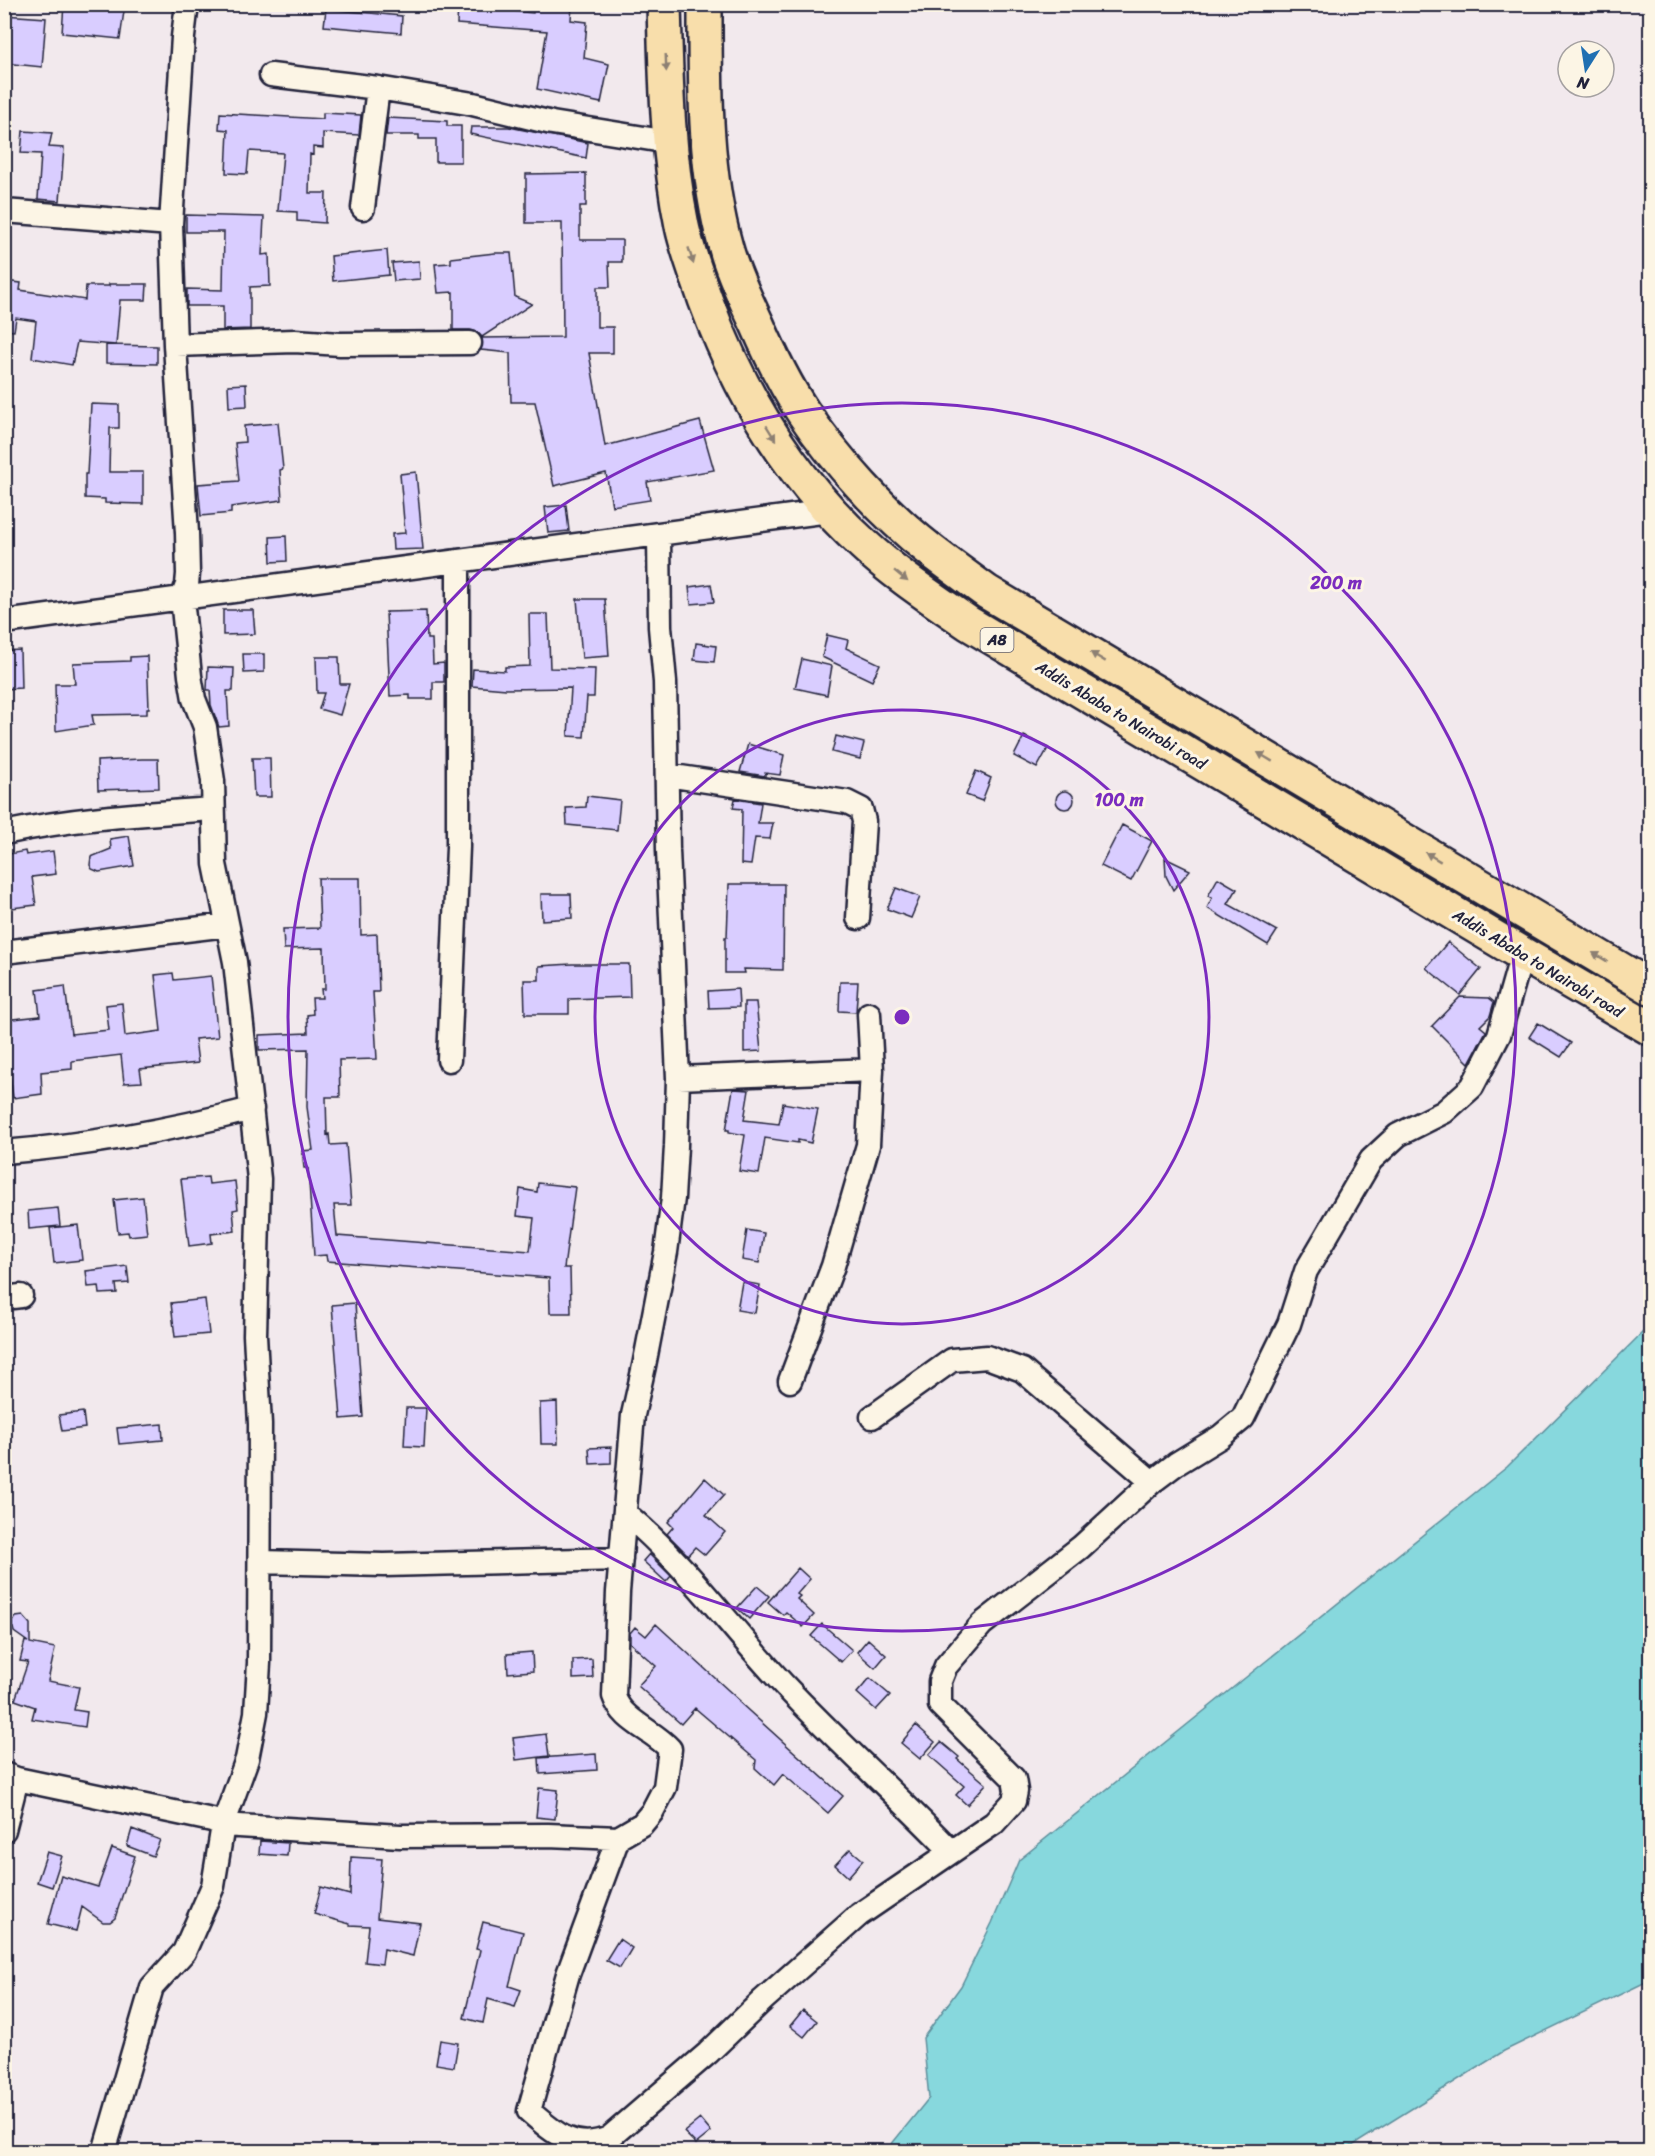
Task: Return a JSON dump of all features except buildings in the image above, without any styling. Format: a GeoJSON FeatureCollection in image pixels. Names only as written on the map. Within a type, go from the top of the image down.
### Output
{"type":"FeatureCollection","features":[{"type":"Feature","properties":{"kind":"highway","name":"Addis Ababa to Nairobi road"},"geometry":{"type":"LineString","coordinates":[[664,4],[669,142],[682,227],[698,278],[721,343],[740,382],[799,476],[829,511],[864,545],[906,580],[969,622],[1522,954],[1650,1028]]}},
{"type":"Feature","properties":{"kind":"highway","name":"A8"},"geometry":{"type":"LineString","coordinates":[[705,4],[707,127],[713,185],[726,249],[775,363],[803,412],[866,490],[928,549],[987,592],[1650,987]]}},
{"type":"Feature","properties":{"kind":"street"},"geometry":{"type":"LineString","coordinates":[[104,2151],[152,1988],[184,1952],[213,1886],[223,1825],[247,1759],[256,1713],[260,1663],[260,1424],[255,1335],[259,1179],[235,962],[215,864],[213,781],[205,727],[194,699],[190,676],[182,598],[187,585],[187,544],[175,345],[171,224],[187,4]]}},
{"type":"Feature","properties":{"kind":"street"},"geometry":{"type":"LineString","coordinates":[[271,75],[378,88],[473,104],[552,123],[669,142]]}},
{"type":"Feature","properties":{"kind":"street"},"geometry":{"type":"LineString","coordinates":[[363,208],[370,167],[378,88]]}},
{"type":"Feature","properties":{"kind":"street"},"geometry":{"type":"LineString","coordinates":[[4,211],[171,224]]}},
{"type":"Feature","properties":{"kind":"street"},"geometry":{"type":"LineString","coordinates":[[175,345],[295,341],[340,344],[470,343]]}},
{"type":"Feature","properties":{"kind":"street"},"geometry":{"type":"LineString","coordinates":[[4,622],[829,511]]}},
{"type":"Feature","properties":{"kind":"street"},"geometry":{"type":"LineString","coordinates":[[4,1830],[11,1777],[212,1820],[223,1825],[400,1836],[548,1835],[618,1838],[642,1824],[652,1812],[665,1787],[670,1749],[661,1739],[624,1713],[617,1706],[614,1696],[621,1559],[633,1415],[662,1274],[673,1198],[678,1078],[665,682],[660,627],[659,535]]}},
{"type":"Feature","properties":{"kind":"street"},"geometry":{"type":"LineString","coordinates":[[449,1060],[458,846],[458,562]]}},
{"type":"Feature","properties":{"kind":"street"},"geometry":{"type":"LineString","coordinates":[[667,775],[847,802],[861,809],[864,821],[858,918]]}},
{"type":"Feature","properties":{"kind":"street"},"geometry":{"type":"LineString","coordinates":[[4,833],[45,824],[97,818],[213,809]]}},
{"type":"Feature","properties":{"kind":"street"},"geometry":{"type":"LineString","coordinates":[[4,952],[227,925]]}},
{"type":"Feature","properties":{"kind":"street"},"geometry":{"type":"LineString","coordinates":[[618,1838],[568,1974],[529,2111],[565,2139],[579,2143],[596,2144],[609,2138],[708,2053],[763,2000],[859,1915],[994,1823],[1014,1801],[1016,1791],[1014,1779],[940,1705],[940,1681],[946,1666],[982,1624],[1081,1547],[1152,1482],[1220,1437],[1243,1418],[1289,1324],[1306,1271],[1371,1160],[1398,1135],[1444,1112],[1472,1087],[1499,1035],[1522,954]]}},
{"type":"Feature","properties":{"kind":"street"},"geometry":{"type":"LineString","coordinates":[[789,1381],[833,1266],[868,1145],[872,1070],[869,1014]]}},
{"type":"Feature","properties":{"kind":"street"},"geometry":{"type":"LineString","coordinates":[[678,1078],[872,1070]]}},
{"type":"Feature","properties":{"kind":"street"},"geometry":{"type":"LineString","coordinates":[[4,1152],[125,1137],[202,1122],[252,1108]]}},
{"type":"Feature","properties":{"kind":"street"},"geometry":{"type":"LineString","coordinates":[[873,1417],[952,1360],[987,1357],[1022,1370],[1152,1482]]}},
{"type":"Feature","properties":{"kind":"street"},"geometry":{"type":"LineString","coordinates":[[625,1513],[643,1528],[712,1602],[785,1686],[951,1851]]}},
{"type":"Feature","properties":{"kind":"street"},"geometry":{"type":"LineString","coordinates":[[260,1562],[384,1564],[621,1559]]}},
{"type":"Feature","properties":{"kind":"water"},"geometry":{"type":"Polygon","coordinates":[[[1650,1325],[1650,1980],[1504,2051],[1344,2151],[886,2151],[929,2098],[923,2038],[961,1986],[992,1923],[1019,1860],[1507,1467],[1650,1325]]]}}]}
